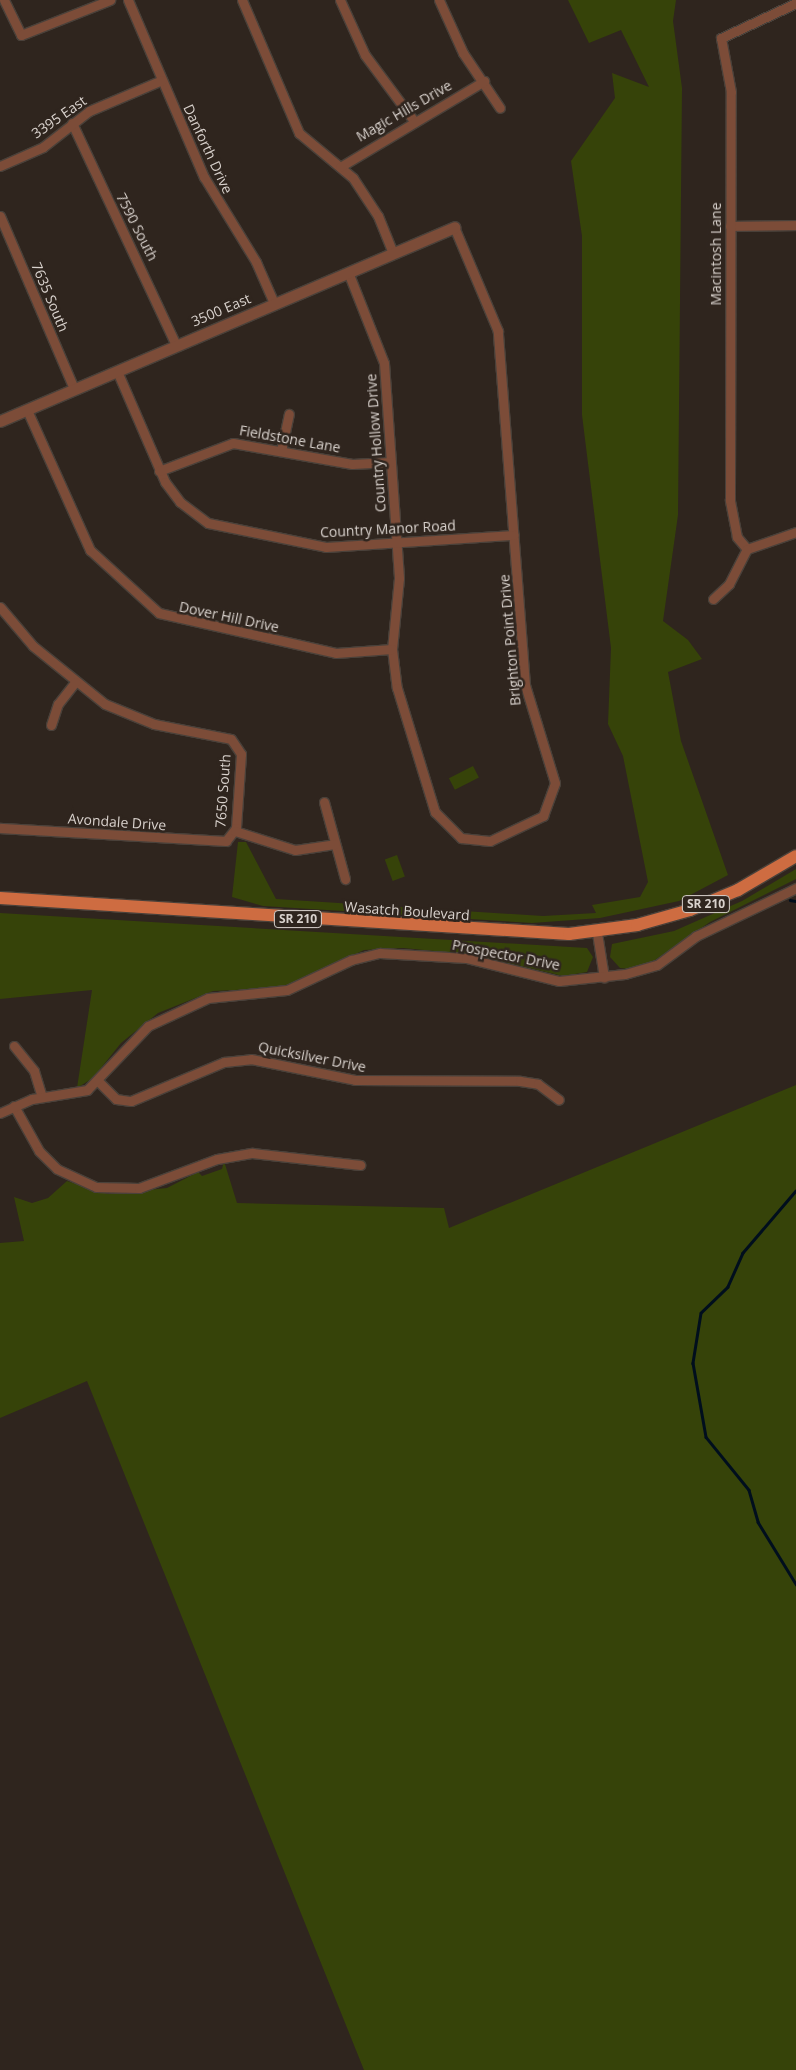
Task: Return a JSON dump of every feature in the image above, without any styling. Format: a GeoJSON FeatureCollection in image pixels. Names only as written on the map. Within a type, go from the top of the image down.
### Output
{"type":"FeatureCollection","features":[{"type":"Feature","properties":{"kind":"main road","name":"Wasatch Boulevard"},"geometry":{"type":"LineString","coordinates":[[0,898],[511,933],[597,932],[704,905],[796,856]]}},
{"type":"Feature","properties":{"kind":"street"},"geometry":{"type":"LineString","coordinates":[[4,0],[21,34],[110,0]]}},
{"type":"Feature","properties":{"kind":"street","name":"Danforth Drive"},"geometry":{"type":"LineString","coordinates":[[128,0],[204,177],[256,262],[274,303]]}},
{"type":"Feature","properties":{"kind":"street"},"geometry":{"type":"LineString","coordinates":[[242,0],[294,125],[306,140],[340,167],[366,196],[393,253]]}},
{"type":"Feature","properties":{"kind":"street"},"geometry":{"type":"LineString","coordinates":[[340,0],[365,55],[414,121]]}},
{"type":"Feature","properties":{"kind":"street"},"geometry":{"type":"LineString","coordinates":[[438,0],[463,53],[484,81],[500,108]]}},
{"type":"Feature","properties":{"kind":"street","name":"Macintosh Lane"},"geometry":{"type":"LineString","coordinates":[[748,549],[737,537],[730,500],[730,84],[722,38],[796,3]]}},
{"type":"Feature","properties":{"kind":"street","name":"3395 East"},"geometry":{"type":"LineString","coordinates":[[0,166],[43,146],[72,122],[162,80]]}},
{"type":"Feature","properties":{"kind":"street","name":"Magic Hills Drive"},"geometry":{"type":"LineString","coordinates":[[340,167],[414,121],[484,81]]}},
{"type":"Feature","properties":{"kind":"street","name":"7590 South"},"geometry":{"type":"LineString","coordinates":[[72,122],[176,345]]}},
{"type":"Feature","properties":{"kind":"street","name":"7635 South"},"geometry":{"type":"LineString","coordinates":[[0,216],[74,389]]}},
{"type":"Feature","properties":{"kind":"street"},"geometry":{"type":"LineString","coordinates":[[730,226],[796,225]]}},
{"type":"Feature","properties":{"kind":"street","name":"3500 East"},"geometry":{"type":"LineString","coordinates":[[0,421],[454,227]]}},
{"type":"Feature","properties":{"kind":"street","name":"Brighton Point Drive"},"geometry":{"type":"LineString","coordinates":[[392,649],[410,737],[441,823],[461,838],[480,842],[523,829],[543,816],[554,794],[555,773],[527,698],[498,330],[454,227]]}},
{"type":"Feature","properties":{"kind":"street","name":"Country Hollow Drive"},"geometry":{"type":"LineString","coordinates":[[348,272],[384,363],[397,544],[398,601],[392,649]]}},
{"type":"Feature","properties":{"kind":"street","name":"Country Manor Road"},"geometry":{"type":"LineString","coordinates":[[117,371],[159,472],[180,502],[225,529],[308,546],[397,544],[514,536]]}},
{"type":"Feature","properties":{"kind":"street","name":"Dover Hill Drive"},"geometry":{"type":"LineString","coordinates":[[27,410],[90,550],[159,613],[336,653],[392,649]]}},
{"type":"Feature","properties":{"kind":"street"},"geometry":{"type":"LineString","coordinates":[[281,451],[289,414]]}},
{"type":"Feature","properties":{"kind":"street","name":"Fieldstone Lane"},"geometry":{"type":"LineString","coordinates":[[159,472],[233,442],[352,464],[391,462]]}},
{"type":"Feature","properties":{"kind":"street"},"geometry":{"type":"LineString","coordinates":[[713,599],[729,584],[748,549],[796,532]]}},
{"type":"Feature","properties":{"kind":"street"},"geometry":{"type":"LineString","coordinates":[[0,606],[33,646],[75,682],[58,704],[51,725]]}},
{"type":"Feature","properties":{"kind":"street","name":"7650 South"},"geometry":{"type":"LineString","coordinates":[[75,682],[105,704],[136,718],[227,738],[238,745],[233,835]]}},
{"type":"Feature","properties":{"kind":"street"},"geometry":{"type":"LineString","coordinates":[[324,802],[345,879]]}},
{"type":"Feature","properties":{"kind":"street","name":"Avondale Drive"},"geometry":{"type":"LineString","coordinates":[[0,828],[220,843],[233,835]]}},
{"type":"Feature","properties":{"kind":"street"},"geometry":{"type":"LineString","coordinates":[[233,835],[295,850],[335,844]]}},
{"type":"Feature","properties":{"kind":"street","name":"Prospector Drive"},"geometry":{"type":"LineString","coordinates":[[0,1112],[42,1097],[73,1094],[99,1082],[135,1036],[162,1017],[218,995],[272,993],[303,985],[365,956],[394,952],[466,958],[559,981],[604,977],[657,965],[696,936],[796,888]]}},
{"type":"Feature","properties":{"kind":"street"},"geometry":{"type":"LineString","coordinates":[[597,932],[604,977]]}},
{"type":"Feature","properties":{"kind":"street"},"geometry":{"type":"LineString","coordinates":[[14,1046],[34,1071],[42,1097]]}},
{"type":"Feature","properties":{"kind":"street","name":"Quicksilver Drive"},"geometry":{"type":"LineString","coordinates":[[99,1082],[116,1099],[131,1101],[224,1062],[251,1058],[355,1080],[520,1081],[538,1084],[559,1100]]}},
{"type":"Feature","properties":{"kind":"street"},"geometry":{"type":"LineString","coordinates":[[14,1106],[39,1151],[57,1169],[96,1187],[138,1188],[217,1159],[252,1152],[360,1165]]}},
{"type":"Feature","properties":{"kind":"green space"},"geometry":{"type":"Polygon","coordinates":[[[568,0],[676,0],[673,21],[682,88],[678,515],[663,621],[688,640],[702,659],[668,672],[681,741],[728,875],[679,901],[600,918],[532,923],[263,906],[232,897],[238,842],[246,842],[276,899],[543,916],[596,913],[592,905],[640,897],[648,882],[623,756],[608,724],[611,648],[582,415],[582,236],[571,161],[615,98],[612,73],[649,87],[621,30],[589,43],[568,0]]]}},
{"type":"Feature","properties":{"kind":"green space"},"geometry":{"type":"Polygon","coordinates":[[[473,766],[479,778],[455,790],[449,778],[473,766]]]}},
{"type":"Feature","properties":{"kind":"green space"},"geometry":{"type":"Polygon","coordinates":[[[397,855],[405,877],[393,881],[385,859],[397,855]]]}},
{"type":"Feature","properties":{"kind":"green space"},"geometry":{"type":"Polygon","coordinates":[[[796,869],[796,879],[710,922],[655,960],[629,969],[620,968],[610,957],[612,944],[674,931],[742,901],[796,869]]]}},
{"type":"Feature","properties":{"kind":"green space"},"geometry":{"type":"Polygon","coordinates":[[[0,913],[587,948],[593,957],[587,972],[563,976],[476,955],[403,948],[364,950],[297,982],[274,988],[213,991],[158,1013],[121,1043],[93,1078],[77,1088],[92,990],[0,999],[0,913]]]}},
{"type":"Feature","properties":{"kind":"green space"},"geometry":{"type":"Polygon","coordinates":[[[796,1085],[796,2070],[364,2070],[87,1381],[0,1418],[0,1243],[24,1241],[14,1197],[32,1203],[48,1198],[67,1181],[108,1194],[167,1188],[198,1172],[202,1176],[222,1169],[224,1161],[237,1203],[444,1208],[449,1228],[796,1085]]]}},
{"type":"Feature","properties":{"kind":"waterway"},"geometry":{"type":"LineString","coordinates":[[790,900],[796,901]]}},
{"type":"Feature","properties":{"kind":"waterway"},"geometry":{"type":"LineString","coordinates":[[796,1191],[743,1253],[728,1287],[701,1313],[693,1363],[706,1437],[749,1490],[758,1522],[796,1584]]}}]}
